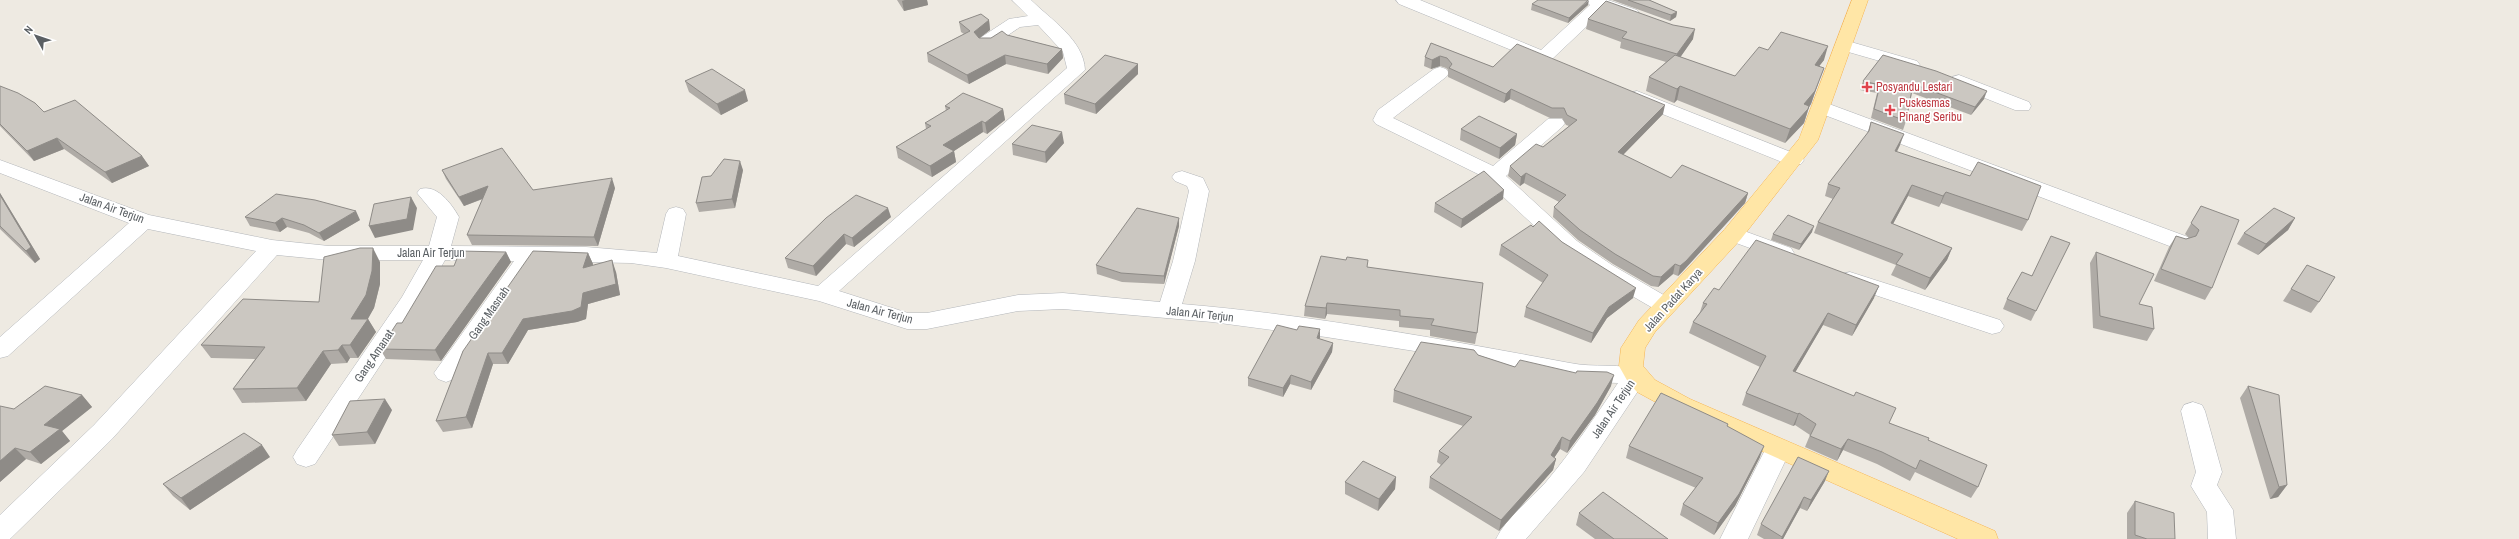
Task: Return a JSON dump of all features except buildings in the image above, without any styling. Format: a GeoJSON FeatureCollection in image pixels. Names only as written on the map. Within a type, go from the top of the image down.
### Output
{"type":"FeatureCollection","features":[{"type":"Feature","properties":{"kind":"main road","name":"Jalan Padat Karya"},"geometry":{"type":"LineString","coordinates":[[1636,376],[1631,366],[1633,348],[1648,326],[1733,234],[1794,160],[1808,140],[1822,107],[1860,0]]}},
{"type":"Feature","properties":{"kind":"main road"},"geometry":{"type":"LineString","coordinates":[[1636,376],[1646,386],[1680,405],[1985,539]]}},
{"type":"Feature","properties":{"kind":"street"},"geometry":{"type":"LineString","coordinates":[[822,294],[1076,70],[1077,63],[1074,56],[1053,30],[1021,0]]}},
{"type":"Feature","properties":{"kind":"street"},"geometry":{"type":"LineString","coordinates":[[1405,0],[1550,61],[1597,2],[1643,19]]}},
{"type":"Feature","properties":{"kind":"street"},"geometry":{"type":"LineString","coordinates":[[986,42],[1015,22],[1041,19]]}},
{"type":"Feature","properties":{"kind":"street"},"geometry":{"type":"LineString","coordinates":[[1844,45],[1932,72],[2022,106]]}},
{"type":"Feature","properties":{"kind":"street"},"geometry":{"type":"LineString","coordinates":[[1440,73],[1385,114],[1383,120],[1494,176],[1569,246],[1605,270],[1666,306]]}},
{"type":"Feature","properties":{"kind":"street"},"geometry":{"type":"LineString","coordinates":[[1623,91],[1794,160]]}},
{"type":"Feature","properties":{"kind":"street"},"geometry":{"type":"LineString","coordinates":[[1822,107],[2180,242]]}},
{"type":"Feature","properties":{"kind":"street"},"geometry":{"type":"LineString","coordinates":[[1494,176],[1554,123]]}},
{"type":"Feature","properties":{"kind":"street","name":"Jalan Air Terjun"},"geometry":{"type":"LineString","coordinates":[[0,166],[144,221],[272,247],[329,253],[607,254],[666,261],[822,294],[884,314],[916,322],[1032,302],[1063,301],[1326,329],[1484,354],[1572,372],[1636,376]]}},
{"type":"Feature","properties":{"kind":"street"},"geometry":{"type":"LineString","coordinates":[[1168,311],[1184,261],[1199,191],[1196,182],[1182,177]]}},
{"type":"Feature","properties":{"kind":"street","name":"Gang Amanat"},"geometry":{"type":"LineString","coordinates":[[306,457],[412,300],[438,253],[448,217],[445,211],[426,193]]}},
{"type":"Feature","properties":{"kind":"street"},"geometry":{"type":"LineString","coordinates":[[666,261],[676,214]]}},
{"type":"Feature","properties":{"kind":"street"},"geometry":{"type":"LineString","coordinates":[[0,350],[144,221]]}},
{"type":"Feature","properties":{"kind":"street"},"geometry":{"type":"LineString","coordinates":[[1733,234],[1800,260]]}},
{"type":"Feature","properties":{"kind":"street"},"geometry":{"type":"LineString","coordinates":[[0,532],[103,432],[272,247]]}},
{"type":"Feature","properties":{"kind":"street","name":"Gang Masnah"},"geometry":{"type":"LineString","coordinates":[[446,373],[531,253]]}},
{"type":"Feature","properties":{"kind":"street"},"geometry":{"type":"LineString","coordinates":[[1830,271],[1992,326]]}},
{"type":"Feature","properties":{"kind":"street","name":"Jalan Air Terjun"},"geometry":{"type":"LineString","coordinates":[[1509,539],[1570,470],[1636,376]]}},
{"type":"Feature","properties":{"kind":"street"},"geometry":{"type":"LineString","coordinates":[[2193,411],[2209,472],[2204,486],[2220,510],[2222,539]]}},
{"type":"Feature","properties":{"kind":"street"},"geometry":{"type":"LineString","coordinates":[[1734,539],[1778,449]]}},
{"type":"Feature","properties":{"kind":"place","name":"Posyandu Lestari"},"geometry":{"type":"Point","coordinates":[1867,87]}},
{"type":"Feature","properties":{"kind":"place","name":"Puskesmas Pinang Seribu"},"geometry":{"type":"Point","coordinates":[1890,110]}}]}
